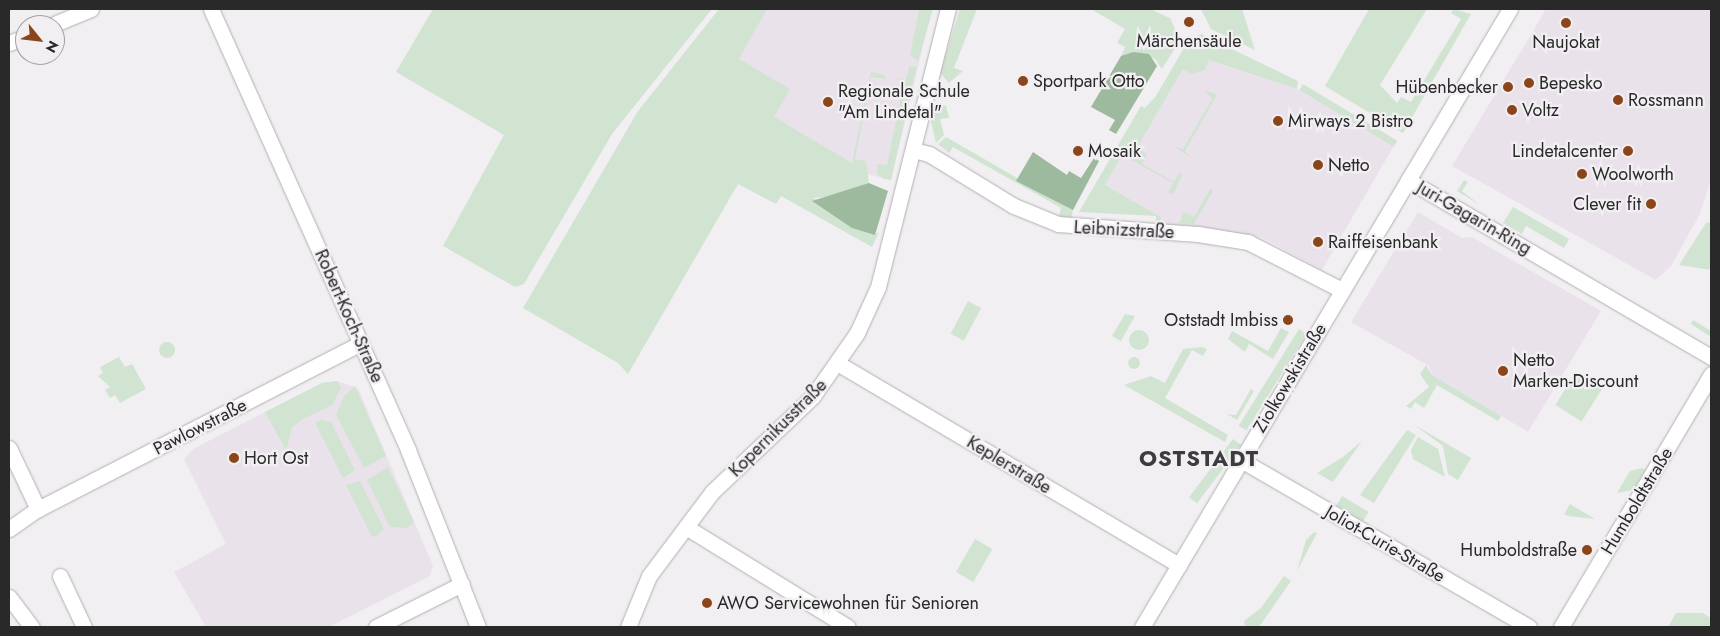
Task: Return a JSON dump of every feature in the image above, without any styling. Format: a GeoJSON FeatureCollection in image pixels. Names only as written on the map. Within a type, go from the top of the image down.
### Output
{"type":"FeatureCollection","features":[{"type":"Feature","properties":{"kind":"street"},"geometry":{"type":"LineString","coordinates":[[65,20],[91,9]]}},
{"type":"Feature","properties":{"kind":"street","name":"Robert-Koch-Straße"},"geometry":{"type":"LineString","coordinates":[[211,9],[361,343],[462,584],[478,627]]}},
{"type":"Feature","properties":{"kind":"street","name":"Kopernikusstraße"},"geometry":{"type":"LineString","coordinates":[[628,627],[650,576],[712,492],[813,396],[839,364],[878,287],[948,9]]}},
{"type":"Feature","properties":{"kind":"street","name":"Juri-Gagarin-Ring"},"geometry":{"type":"LineString","coordinates":[[1510,9],[1408,180],[1711,357]]}},
{"type":"Feature","properties":{"kind":"street","name":"Leibnizstraße"},"geometry":{"type":"LineString","coordinates":[[914,150],[929,154],[1014,206],[1058,224],[1198,234],[1248,242],[1342,290]]}},
{"type":"Feature","properties":{"kind":"street","name":"Ziolkowskistraße"},"geometry":{"type":"LineString","coordinates":[[1142,627],[1408,180]]}},
{"type":"Feature","properties":{"kind":"street","name":"Pawlowstraße"},"geometry":{"type":"LineString","coordinates":[[9,529],[38,509],[361,343]]}},
{"type":"Feature","properties":{"kind":"street","name":"Keplerstraße"},"geometry":{"type":"LineString","coordinates":[[839,364],[1179,566]]}},
{"type":"Feature","properties":{"kind":"street","name":"Humboldtstraße"},"geometry":{"type":"LineString","coordinates":[[1561,627],[1711,374]]}},
{"type":"Feature","properties":{"kind":"street"},"geometry":{"type":"LineString","coordinates":[[9,448],[38,509]]}},
{"type":"Feature","properties":{"kind":"street","name":"Joliot-Curie-Straße"},"geometry":{"type":"LineString","coordinates":[[1241,460],[1529,627]]}},
{"type":"Feature","properties":{"kind":"street"},"geometry":{"type":"LineString","coordinates":[[686,527],[848,627]]}},
{"type":"Feature","properties":{"kind":"street"},"geometry":{"type":"LineString","coordinates":[[60,576],[84,627]]}},
{"type":"Feature","properties":{"kind":"street"},"geometry":{"type":"LineString","coordinates":[[376,627],[462,584]]}},
{"type":"Feature","properties":{"kind":"street"},"geometry":{"type":"LineString","coordinates":[[9,597],[32,627]]}},
{"type":"Feature","properties":{"kind":"shaded area","name":"Regionale Schule \"Am Lindetal\""},"geometry":{"type":"Polygon","coordinates":[[[747,9],[932,9],[891,180],[865,174],[706,78],[747,9]]]}},
{"type":"Feature","properties":{"kind":"shaded area"},"geometry":{"type":"Polygon","coordinates":[[[1546,9],[1711,9],[1711,180],[1700,214],[1671,266],[1656,280],[1452,166],[1546,9]]]}},
{"type":"Feature","properties":{"kind":"shaded area"},"geometry":{"type":"Polygon","coordinates":[[[1209,60],[1306,92],[1389,142],[1396,142],[1322,270],[1261,237],[1160,224],[1161,217],[1105,185],[1122,155],[1140,165],[1137,148],[1183,69],[1209,60]]]}},
{"type":"Feature","properties":{"kind":"shaded area"},"geometry":{"type":"Polygon","coordinates":[[[1418,212],[1462,238],[1472,237],[1601,311],[1528,432],[1432,375],[1429,366],[1351,322],[1418,212]]]}},
{"type":"Feature","properties":{"kind":"shaded area"},"geometry":{"type":"Polygon","coordinates":[[[337,381],[358,388],[433,566],[430,576],[329,627],[206,627],[174,572],[226,544],[184,459],[193,449],[322,383],[337,381]]]}},
{"type":"Feature","properties":{"kind":"green space"},"geometry":{"type":"Polygon","coordinates":[[[433,9],[712,9],[612,134],[524,284],[515,287],[443,246],[504,135],[396,72],[433,9]]]}},
{"type":"Feature","properties":{"kind":"green space"},"geometry":{"type":"Polygon","coordinates":[[[719,9],[767,9],[739,59],[790,89],[774,117],[852,163],[871,72],[885,75],[885,79],[871,77],[855,159],[866,161],[869,183],[834,196],[813,198],[875,235],[879,232],[872,247],[781,196],[776,204],[738,184],[628,374],[618,363],[523,308],[638,111],[719,9]]]}},
{"type":"Feature","properties":{"kind":"green space"},"geometry":{"type":"Polygon","coordinates":[[[919,9],[933,9],[918,61],[910,55],[919,9]]]}},
{"type":"Feature","properties":{"kind":"green space"},"geometry":{"type":"Polygon","coordinates":[[[960,9],[977,9],[954,68],[963,71],[949,83],[940,73],[960,9]]]}},
{"type":"Feature","properties":{"kind":"green space"},"geometry":{"type":"Polygon","coordinates":[[[1091,9],[1150,9],[1170,18],[1180,40],[1162,69],[1155,59],[1133,52],[1121,56],[1125,47],[1117,43],[1125,29],[1091,9]]]}},
{"type":"Feature","properties":{"kind":"green space"},"geometry":{"type":"Polygon","coordinates":[[[1201,9],[1242,9],[1255,50],[1211,29],[1201,9]]]}},
{"type":"Feature","properties":{"kind":"green space"},"geometry":{"type":"Polygon","coordinates":[[[1369,9],[1427,9],[1380,85],[1397,103],[1401,97],[1411,102],[1461,19],[1451,13],[1454,9],[1471,14],[1403,133],[1325,86],[1369,9]]]}},
{"type":"Feature","properties":{"kind":"green space"},"geometry":{"type":"Polygon","coordinates":[[[1201,34],[1298,81],[1297,89],[1209,60],[1205,70],[1192,74],[1183,69],[1137,148],[1147,154],[1142,164],[1174,182],[1179,172],[1182,175],[1173,194],[1168,193],[1173,183],[1122,155],[1105,185],[1161,217],[1160,224],[1156,224],[1156,216],[1079,212],[1141,106],[1145,108],[1156,96],[1188,41],[1201,34]]]}},
{"type":"Feature","properties":{"kind":"green space"},"geometry":{"type":"Polygon","coordinates":[[[1133,52],[1149,54],[1157,66],[1116,134],[1109,130],[1115,120],[1091,107],[1121,56],[1133,52]]]}},
{"type":"Feature","properties":{"kind":"green space"},"geometry":{"type":"Polygon","coordinates":[[[917,66],[891,180],[884,179],[877,174],[877,164],[887,165],[904,83],[895,77],[906,80],[909,67],[917,66]]]}},
{"type":"Feature","properties":{"kind":"green space"},"geometry":{"type":"Polygon","coordinates":[[[1303,84],[1397,141],[1394,147],[1299,90],[1303,84]]]}},
{"type":"Feature","properties":{"kind":"green space"},"geometry":{"type":"Polygon","coordinates":[[[1205,90],[1227,99],[1217,95],[1185,151],[1192,158],[1173,146],[1183,149],[1212,99],[1205,90]]]}},
{"type":"Feature","properties":{"kind":"green space"},"geometry":{"type":"Polygon","coordinates":[[[938,104],[946,106],[949,118],[940,119],[944,135],[936,143],[931,122],[932,108],[938,104]]]}},
{"type":"Feature","properties":{"kind":"green space"},"geometry":{"type":"Polygon","coordinates":[[[946,137],[1073,210],[1071,220],[1059,217],[1061,208],[953,147],[949,153],[938,144],[946,137]]]}},
{"type":"Feature","properties":{"kind":"green space"},"geometry":{"type":"Polygon","coordinates":[[[1033,152],[1067,175],[1069,171],[1081,178],[1094,158],[1099,161],[1073,210],[1016,181],[1033,152]]]}},
{"type":"Feature","properties":{"kind":"green space"},"geometry":{"type":"Polygon","coordinates":[[[1464,180],[1468,182],[1462,191],[1480,205],[1457,191],[1464,180]]]}},
{"type":"Feature","properties":{"kind":"green space"},"geometry":{"type":"Polygon","coordinates":[[[869,183],[888,191],[875,235],[852,228],[812,201],[869,183]]]}},
{"type":"Feature","properties":{"kind":"green space"},"geometry":{"type":"Polygon","coordinates":[[[1210,189],[1213,191],[1194,224],[1180,223],[1183,212],[1194,217],[1210,189]]]}},
{"type":"Feature","properties":{"kind":"green space"},"geometry":{"type":"Polygon","coordinates":[[[1513,207],[1569,239],[1564,248],[1526,226],[1522,234],[1503,223],[1513,207]]]}},
{"type":"Feature","properties":{"kind":"green space"},"geometry":{"type":"Polygon","coordinates":[[[1711,222],[1711,270],[1679,265],[1706,223],[1711,222]]]}},
{"type":"Feature","properties":{"kind":"green space"},"geometry":{"type":"Polygon","coordinates":[[[968,301],[981,308],[964,341],[951,334],[968,301]]]}},
{"type":"Feature","properties":{"kind":"green space"},"geometry":{"type":"Polygon","coordinates":[[[1125,314],[1135,316],[1121,341],[1112,336],[1125,314]]]}},
{"type":"Feature","properties":{"kind":"green space"},"geometry":{"type":"Polygon","coordinates":[[[1693,320],[1711,331],[1711,337],[1691,324],[1693,320]]]}},
{"type":"Feature","properties":{"kind":"green space"},"geometry":{"type":"Polygon","coordinates":[[[1281,328],[1289,332],[1273,359],[1249,344],[1245,352],[1228,339],[1232,331],[1268,351],[1281,328]]]}},
{"type":"Feature","properties":{"kind":"green space"},"geometry":{"type":"Polygon","coordinates":[[[1299,329],[1307,334],[1246,430],[1239,426],[1299,329]]]}},
{"type":"Feature","properties":{"kind":"green space"},"geometry":{"type":"Polygon","coordinates":[[[1139,330],[1146,333],[1149,340],[1146,347],[1139,350],[1132,347],[1129,340],[1132,333],[1139,330]]]}},
{"type":"Feature","properties":{"kind":"green space"},"geometry":{"type":"Polygon","coordinates":[[[164,342],[170,342],[175,347],[173,356],[164,358],[159,353],[159,347],[164,342]]]}},
{"type":"Feature","properties":{"kind":"green space"},"geometry":{"type":"Polygon","coordinates":[[[1202,347],[1207,349],[1203,356],[1192,350],[1165,398],[1228,435],[1225,442],[1124,385],[1151,376],[1165,383],[1183,349],[1202,347]]]}},
{"type":"Feature","properties":{"kind":"green space"},"geometry":{"type":"Polygon","coordinates":[[[119,357],[125,367],[132,364],[146,389],[120,403],[115,395],[110,398],[105,390],[110,387],[98,376],[103,373],[100,367],[119,357]]]}},
{"type":"Feature","properties":{"kind":"green space"},"geometry":{"type":"Polygon","coordinates":[[[1136,357],[1139,358],[1139,368],[1132,369],[1129,368],[1128,361],[1129,358],[1136,357]]]}},
{"type":"Feature","properties":{"kind":"green space"},"geometry":{"type":"Polygon","coordinates":[[[1426,365],[1432,375],[1501,416],[1498,421],[1437,385],[1424,408],[1415,402],[1411,409],[1406,406],[1429,387],[1420,374],[1426,365]]]}},
{"type":"Feature","properties":{"kind":"green space"},"geometry":{"type":"Polygon","coordinates":[[[1576,372],[1602,388],[1582,422],[1555,405],[1576,372]]]}},
{"type":"Feature","properties":{"kind":"green space"},"geometry":{"type":"Polygon","coordinates":[[[337,381],[341,388],[332,405],[301,420],[292,428],[286,450],[265,412],[322,383],[337,381]]]}},
{"type":"Feature","properties":{"kind":"green space"},"geometry":{"type":"Polygon","coordinates":[[[355,386],[386,456],[364,468],[336,415],[344,396],[355,386]]]}},
{"type":"Feature","properties":{"kind":"green space"},"geometry":{"type":"Polygon","coordinates":[[[1251,389],[1254,391],[1237,420],[1227,414],[1236,415],[1251,389]]]}},
{"type":"Feature","properties":{"kind":"green space"},"geometry":{"type":"Polygon","coordinates":[[[321,420],[331,422],[355,470],[343,478],[315,423],[321,420]]]}},
{"type":"Feature","properties":{"kind":"green space"},"geometry":{"type":"Polygon","coordinates":[[[1413,424],[1471,458],[1458,480],[1448,474],[1443,446],[1413,424]]]}},
{"type":"Feature","properties":{"kind":"green space"},"geometry":{"type":"Polygon","coordinates":[[[1407,430],[1416,435],[1374,503],[1360,495],[1407,430]]]}},
{"type":"Feature","properties":{"kind":"green space"},"geometry":{"type":"Polygon","coordinates":[[[1418,437],[1438,449],[1445,477],[1413,459],[1411,450],[1418,437]]]}},
{"type":"Feature","properties":{"kind":"green space"},"geometry":{"type":"Polygon","coordinates":[[[1233,439],[1241,445],[1197,503],[1189,497],[1233,439]]]}},
{"type":"Feature","properties":{"kind":"green space"},"geometry":{"type":"Polygon","coordinates":[[[1362,441],[1333,482],[1317,473],[1343,457],[1362,441]]]}},
{"type":"Feature","properties":{"kind":"green space"},"geometry":{"type":"Polygon","coordinates":[[[388,467],[414,522],[407,528],[390,527],[367,480],[388,467]]]}},
{"type":"Feature","properties":{"kind":"green space"},"geometry":{"type":"Polygon","coordinates":[[[1642,468],[1645,470],[1633,490],[1617,493],[1630,471],[1642,468]]]}},
{"type":"Feature","properties":{"kind":"green space"},"geometry":{"type":"Polygon","coordinates":[[[360,481],[384,529],[376,536],[372,537],[346,485],[360,481]]]}},
{"type":"Feature","properties":{"kind":"green space"},"geometry":{"type":"Polygon","coordinates":[[[1342,496],[1369,512],[1363,521],[1336,505],[1342,496]]]}},
{"type":"Feature","properties":{"kind":"green space"},"geometry":{"type":"Polygon","coordinates":[[[1570,504],[1595,519],[1564,514],[1570,504]]]}},
{"type":"Feature","properties":{"kind":"green space"},"geometry":{"type":"Polygon","coordinates":[[[1314,532],[1317,533],[1297,571],[1306,540],[1314,532]]]}},
{"type":"Feature","properties":{"kind":"green space"},"geometry":{"type":"Polygon","coordinates":[[[975,539],[992,549],[973,582],[956,572],[975,539]]]}},
{"type":"Feature","properties":{"kind":"green space"},"geometry":{"type":"Polygon","coordinates":[[[1284,576],[1291,581],[1259,627],[1245,627],[1244,621],[1261,608],[1284,576]]]}},
{"type":"Feature","properties":{"kind":"green space"},"geometry":{"type":"Polygon","coordinates":[[[1676,613],[1703,613],[1711,618],[1711,627],[1668,627],[1676,613]]]}},
{"type":"Feature","properties":{"kind":"place","name":"Märchensäule"},"geometry":{"type":"Point","coordinates":[1189,22]}},
{"type":"Feature","properties":{"kind":"place","name":"Naujokat"},"geometry":{"type":"Point","coordinates":[1566,23]}},
{"type":"Feature","properties":{"kind":"place","name":"Sportpark Otto"},"geometry":{"type":"Point","coordinates":[1023,81]}},
{"type":"Feature","properties":{"kind":"place","name":"Bepesko"},"geometry":{"type":"Point","coordinates":[1529,83]}},
{"type":"Feature","properties":{"kind":"place","name":"Hübenbecker"},"geometry":{"type":"Point","coordinates":[1508,87]}},
{"type":"Feature","properties":{"kind":"place","name":"Rossmann"},"geometry":{"type":"Point","coordinates":[1618,100]}},
{"type":"Feature","properties":{"kind":"place","name":"Regionale Schule \"Am Lindetal\""},"geometry":{"type":"Point","coordinates":[828,102]}},
{"type":"Feature","properties":{"kind":"place","name":"Voltz"},"geometry":{"type":"Point","coordinates":[1512,110]}},
{"type":"Feature","properties":{"kind":"place","name":"Mirways 2 Bistro"},"geometry":{"type":"Point","coordinates":[1278,121]}},
{"type":"Feature","properties":{"kind":"place","name":"Mosaik"},"geometry":{"type":"Point","coordinates":[1078,151]}},
{"type":"Feature","properties":{"kind":"place","name":"Lindetalcenter"},"geometry":{"type":"Point","coordinates":[1628,151]}},
{"type":"Feature","properties":{"kind":"place","name":"Netto"},"geometry":{"type":"Point","coordinates":[1318,165]}},
{"type":"Feature","properties":{"kind":"place","name":"Woolworth"},"geometry":{"type":"Point","coordinates":[1582,174]}},
{"type":"Feature","properties":{"kind":"place","name":"Clever fit"},"geometry":{"type":"Point","coordinates":[1651,204]}},
{"type":"Feature","properties":{"kind":"place","name":"Raiffeisenbank"},"geometry":{"type":"Point","coordinates":[1318,242]}},
{"type":"Feature","properties":{"kind":"place","name":"Oststadt Imbiss"},"geometry":{"type":"Point","coordinates":[1288,320]}},
{"type":"Feature","properties":{"kind":"place","name":"Netto Marken-Discount"},"geometry":{"type":"Point","coordinates":[1503,371]}},
{"type":"Feature","properties":{"kind":"place","name":"Hort Ost"},"geometry":{"type":"Point","coordinates":[234,458]}},
{"type":"Feature","properties":{"kind":"place","name":"Humboldstraße"},"geometry":{"type":"Point","coordinates":[1587,550]}},
{"type":"Feature","properties":{"kind":"place","name":"AWO Servicewohnen für Senioren"},"geometry":{"type":"Point","coordinates":[707,603]}},
{"type":"Feature","properties":{"kind":"district","name":"OSTSTADT"},"geometry":{"type":"Point","coordinates":[1199,459]}}]}
